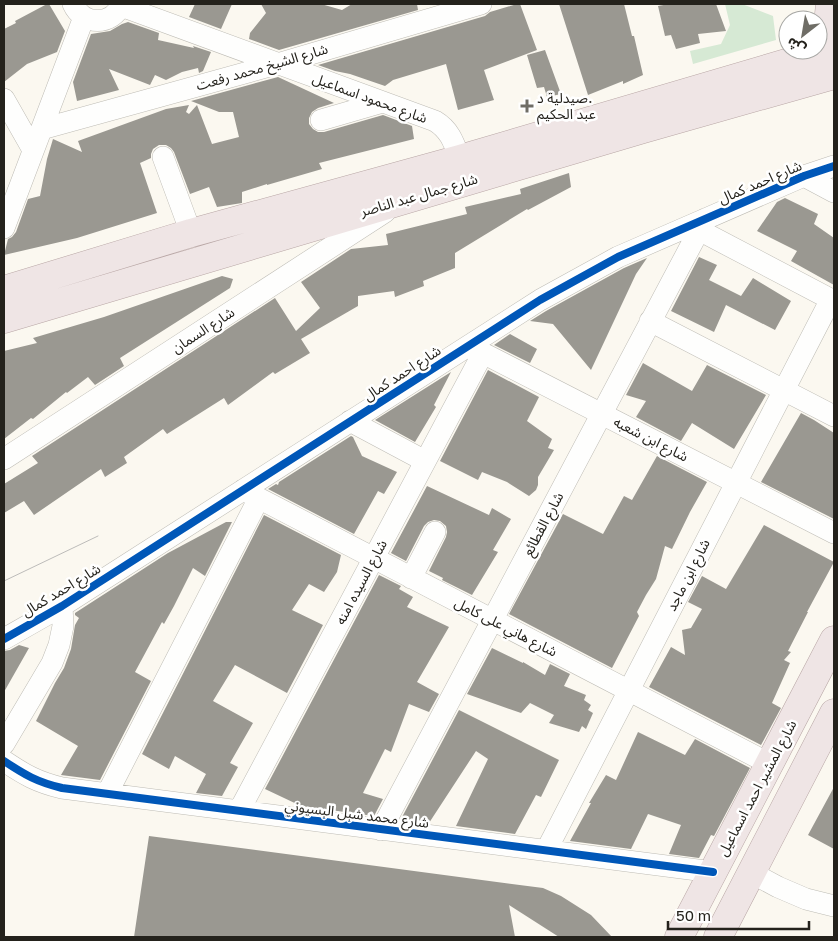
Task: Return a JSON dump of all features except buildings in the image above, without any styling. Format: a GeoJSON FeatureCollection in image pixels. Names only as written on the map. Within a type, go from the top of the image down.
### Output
{"type":"FeatureCollection","features":[{"type":"Feature","properties":{"kind":"main road"},"geometry":{"type":"LineString","coordinates":[[830,4],[828,24],[832,58]]}},
{"type":"Feature","properties":{"kind":"main road","name":"شارع جمال عبد الناصر"},"geometry":{"type":"LineString","coordinates":[[4,290],[191,233],[832,58]]}},
{"type":"Feature","properties":{"kind":"main road","name":"شارع جمال عبد الناصر"},"geometry":{"type":"LineString","coordinates":[[4,318],[643,129],[832,58]]}},
{"type":"Feature","properties":{"kind":"main road","name":"شارع المشير احمد اسماعيل"},"geometry":{"type":"LineString","coordinates":[[679,937],[834,640]]}},
{"type":"Feature","properties":{"kind":"main road"},"geometry":{"type":"LineString","coordinates":[[718,937],[834,713]]}},
{"type":"Feature","properties":{"kind":"street","name":"شارع محمود اسماعيل"},"geometry":{"type":"LineString","coordinates":[[121,5],[428,118],[442,125],[451,137],[460,159]]}},
{"type":"Feature","properties":{"kind":"street"},"geometry":{"type":"LineString","coordinates":[[4,228],[42,128],[79,10],[91,20],[98,21],[112,17],[121,5]]}},
{"type":"Feature","properties":{"kind":"street","name":"شارع الشيخ محمد رفعت"},"geometry":{"type":"LineString","coordinates":[[42,128],[277,64],[471,5]]}},
{"type":"Feature","properties":{"kind":"street"},"geometry":{"type":"LineString","coordinates":[[4,99],[34,150]]}},
{"type":"Feature","properties":{"kind":"street"},"geometry":{"type":"LineString","coordinates":[[321,120],[383,102]]}},
{"type":"Feature","properties":{"kind":"street"},"geometry":{"type":"LineString","coordinates":[[163,157],[191,233]]}},
{"type":"Feature","properties":{"kind":"street","name":"شارع احمد كمال"},"geometry":{"type":"LineString","coordinates":[[4,639],[251,494],[350,421],[476,349],[540,300],[618,257],[702,225],[804,176],[834,166]]}},
{"type":"Feature","properties":{"kind":"street"},"geometry":{"type":"LineString","coordinates":[[804,176],[834,192]]}},
{"type":"Feature","properties":{"kind":"street","name":"شارع السمان"},"geometry":{"type":"LineString","coordinates":[[4,459],[403,200]]}},
{"type":"Feature","properties":{"kind":"street"},"geometry":{"type":"LineString","coordinates":[[702,225],[832,300]]}},
{"type":"Feature","properties":{"kind":"street","name":"شارع القطائع"},"geometry":{"type":"LineString","coordinates":[[381,830],[702,225]]}},
{"type":"Feature","properties":{"kind":"street","name":"شارع ابن ماجد"},"geometry":{"type":"LineString","coordinates":[[546,851],[832,300]]}},
{"type":"Feature","properties":{"kind":"street"},"geometry":{"type":"LineString","coordinates":[[650,322],[834,416]]}},
{"type":"Feature","properties":{"kind":"street","name":"شارع ابن شعبه"},"geometry":{"type":"LineString","coordinates":[[476,349],[834,533]]}},
{"type":"Feature","properties":{"kind":"street","name":"شارع السيده امنه"},"geometry":{"type":"LineString","coordinates":[[239,811],[425,461],[476,349]]}},
{"type":"Feature","properties":{"kind":"street"},"geometry":{"type":"LineString","coordinates":[[350,421],[425,461]]}},
{"type":"Feature","properties":{"kind":"street"},"geometry":{"type":"LineString","coordinates":[[107,794],[251,494]]}},
{"type":"Feature","properties":{"kind":"street","name":"شارع هاني على كامل"},"geometry":{"type":"LineString","coordinates":[[251,494],[770,764]]}},
{"type":"Feature","properties":{"kind":"street"},"geometry":{"type":"LineString","coordinates":[[412,578],[436,532]]}},
{"type":"Feature","properties":{"kind":"street"},"geometry":{"type":"LineString","coordinates":[[4,744],[52,663],[59,645],[63,626],[62,606]]}},
{"type":"Feature","properties":{"kind":"street","name":"شارع محمد شبل البسيوني"},"geometry":{"type":"LineString","coordinates":[[4,761],[26,776],[44,784],[62,788],[713,872]]}},
{"type":"Feature","properties":{"kind":"street"},"geometry":{"type":"LineString","coordinates":[[752,873],[796,895],[834,906]]}},
{"type":"Feature","properties":{"kind":"green space"},"geometry":{"type":"Polygon","coordinates":[[[725,4],[742,4],[773,16],[776,40],[693,64],[690,51],[721,44],[730,25],[725,4]]]}},
{"type":"Feature","properties":{"kind":"tram line"},"geometry":{"type":"LineString","coordinates":[[4,581],[98,536]]}},
{"type":"Feature","properties":{"kind":"cycle path"},"geometry":{"type":"LineString","coordinates":[[4,639],[62,606],[540,300],[618,257],[804,176],[834,166]]}},
{"type":"Feature","properties":{"kind":"cycle path"},"geometry":{"type":"LineString","coordinates":[[4,761],[32,778],[62,788],[713,872]]}},
{"type":"Feature","properties":{"kind":"place","name":"صيدلية د. عبد الحكيم"},"geometry":{"type":"Point","coordinates":[527,106]}}]}
